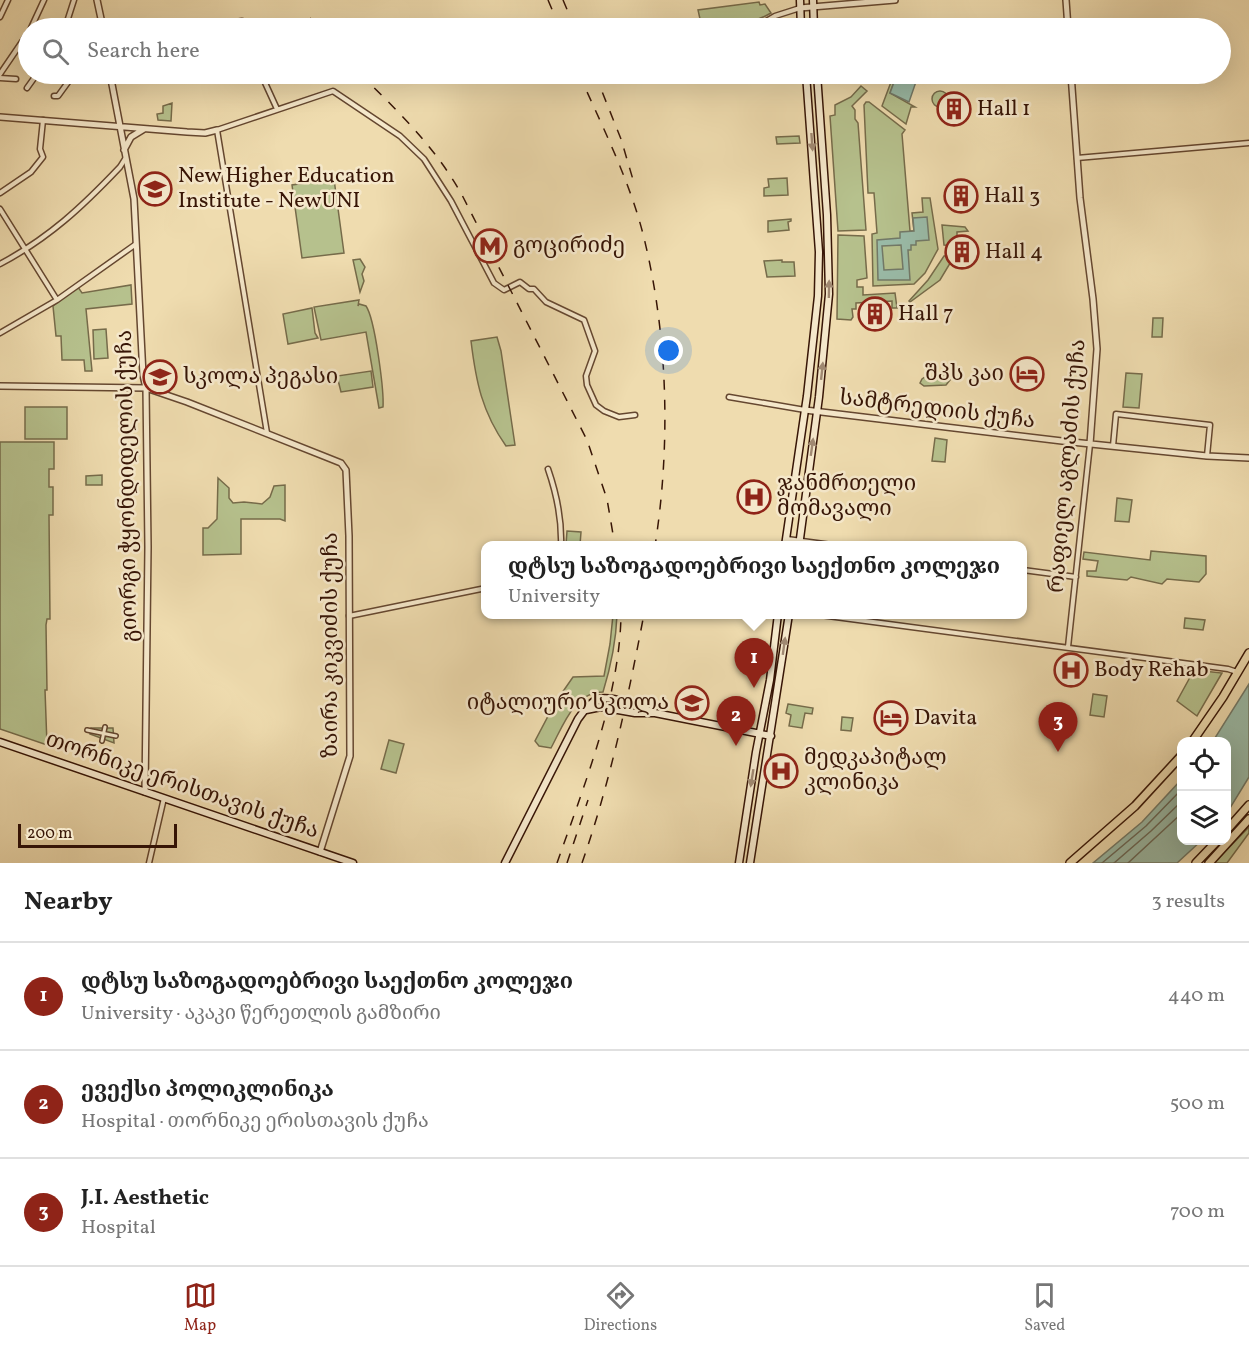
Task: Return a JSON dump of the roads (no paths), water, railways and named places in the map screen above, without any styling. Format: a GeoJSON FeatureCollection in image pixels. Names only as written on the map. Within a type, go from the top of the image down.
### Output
{"type":"FeatureCollection","features":[{"type":"Feature","properties":{"kind":"main road"},"geometry":{"type":"LineString","coordinates":[[800,0],[800,18]]}},
{"type":"Feature","properties":{"kind":"main road"},"geometry":{"type":"LineString","coordinates":[[813,3],[814,18]]}},
{"type":"Feature","properties":{"kind":"main road"},"geometry":{"type":"LineString","coordinates":[[786,541],[816,322],[819,272],[807,84]]}},
{"type":"Feature","properties":{"kind":"main road"},"geometry":{"type":"LineString","coordinates":[[799,541],[827,330],[829,264],[818,84]]}},
{"type":"Feature","properties":{"kind":"main road"},"geometry":{"type":"LineString","coordinates":[[739,863],[770,680],[778,619]]}},
{"type":"Feature","properties":{"kind":"main road"},"geometry":{"type":"LineString","coordinates":[[750,863],[788,619]]}},
{"type":"Feature","properties":{"kind":"main road"},"geometry":{"type":"LineString","coordinates":[[1195,737],[1212,714],[1249,653]]}},
{"type":"Feature","properties":{"kind":"main road"},"geometry":{"type":"LineString","coordinates":[[505,863],[578,719],[593,702],[605,698],[636,705],[655,713],[771,736]]}},
{"type":"Feature","properties":{"kind":"main road","name":"თორნიკე ერისთავის ქუჩა"},"geometry":{"type":"LineString","coordinates":[[0,742],[353,863]]}},
{"type":"Feature","properties":{"kind":"main road"},"geometry":{"type":"LineString","coordinates":[[1070,863],[1130,812],[1177,760]]}},
{"type":"Feature","properties":{"kind":"main road"},"geometry":{"type":"LineString","coordinates":[[1231,826],[1249,805]]}},
{"type":"Feature","properties":{"kind":"main road"},"geometry":{"type":"LineString","coordinates":[[1209,863],[1249,819]]}},
{"type":"Feature","properties":{"kind":"main road"},"geometry":{"type":"LineString","coordinates":[[1196,863],[1213,845]]}},
{"type":"Feature","properties":{"kind":"street"},"geometry":{"type":"LineString","coordinates":[[0,17],[8,0]]}},
{"type":"Feature","properties":{"kind":"street"},"geometry":{"type":"LineString","coordinates":[[36,18],[44,0]]}},
{"type":"Feature","properties":{"kind":"street"},"geometry":{"type":"LineString","coordinates":[[68,18],[74,0]]}},
{"type":"Feature","properties":{"kind":"street"},"geometry":{"type":"LineString","coordinates":[[97,0],[100,18]]}},
{"type":"Feature","properties":{"kind":"street"},"geometry":{"type":"LineString","coordinates":[[772,18],[813,3],[895,0]]}},
{"type":"Feature","properties":{"kind":"street"},"geometry":{"type":"LineString","coordinates":[[1066,0],[1067,18]]}},
{"type":"Feature","properties":{"kind":"street"},"geometry":{"type":"LineString","coordinates":[[16,80],[0,76],[18,48]]}},
{"type":"Feature","properties":{"kind":"street"},"geometry":{"type":"LineString","coordinates":[[27,88],[30,84]]}},
{"type":"Feature","properties":{"kind":"street"},"geometry":{"type":"LineString","coordinates":[[54,96],[58,96],[67,84]]}},
{"type":"Feature","properties":{"kind":"street","name":"გიორგი ჭყონდიდელის ქუჩა"},"geometry":{"type":"LineString","coordinates":[[112,84],[134,199],[143,375],[146,388],[148,547],[146,792]]}},
{"type":"Feature","properties":{"kind":"street"},"geometry":{"type":"LineString","coordinates":[[266,84],[277,109]]}},
{"type":"Feature","properties":{"kind":"street","name":"რაფიელ აგლაძის ქუჩა"},"geometry":{"type":"LineString","coordinates":[[1068,647],[1090,444],[1097,349],[1072,84]]}},
{"type":"Feature","properties":{"kind":"street"},"geometry":{"type":"LineString","coordinates":[[0,117],[205,133],[333,90],[400,136],[423,159],[451,201],[494,283],[504,290],[520,282],[534,290],[546,302],[584,320],[595,351],[586,376],[587,385],[596,405],[619,417],[635,415]]}},
{"type":"Feature","properties":{"kind":"street"},"geometry":{"type":"LineString","coordinates":[[0,193],[22,178],[43,157],[40,149],[43,120]]}},
{"type":"Feature","properties":{"kind":"street"},"geometry":{"type":"LineString","coordinates":[[124,151],[131,137],[146,129]]}},
{"type":"Feature","properties":{"kind":"street"},"geometry":{"type":"LineString","coordinates":[[217,130],[267,434]]}},
{"type":"Feature","properties":{"kind":"street"},"geometry":{"type":"LineString","coordinates":[[1077,158],[1249,143]]}},
{"type":"Feature","properties":{"kind":"street"},"geometry":{"type":"LineString","coordinates":[[0,264],[26,250],[76,212],[125,159]]}},
{"type":"Feature","properties":{"kind":"street"},"geometry":{"type":"LineString","coordinates":[[0,209],[57,300]]}},
{"type":"Feature","properties":{"kind":"street"},"geometry":{"type":"LineString","coordinates":[[0,333],[57,300],[136,244]]}},
{"type":"Feature","properties":{"kind":"street"},"geometry":{"type":"LineString","coordinates":[[0,386],[146,388],[267,434]]}},
{"type":"Feature","properties":{"kind":"street","name":"სამტრედიის ქუჩა"},"geometry":{"type":"LineString","coordinates":[[729,398],[818,412],[1090,444],[1249,458]]}},
{"type":"Feature","properties":{"kind":"street"},"geometry":{"type":"LineString","coordinates":[[1113,446],[1116,414],[1152,417],[1210,425],[1207,456]]}},
{"type":"Feature","properties":{"kind":"street","name":"ზაირა კიკვიძის ქუჩა"},"geometry":{"type":"LineString","coordinates":[[267,434],[341,463],[346,470],[350,756],[320,852]]}},
{"type":"Feature","properties":{"kind":"street"},"geometry":{"type":"LineString","coordinates":[[548,469],[557,493],[561,541]]}},
{"type":"Feature","properties":{"kind":"street"},"geometry":{"type":"LineString","coordinates":[[1027,571],[1076,577]]}},
{"type":"Feature","properties":{"kind":"street"},"geometry":{"type":"LineString","coordinates":[[349,616],[481,589]]}},
{"type":"Feature","properties":{"kind":"street"},"geometry":{"type":"LineString","coordinates":[[845,619],[1068,647],[1228,669],[1238,673]]}},
{"type":"Feature","properties":{"kind":"street"},"geometry":{"type":"LineString","coordinates":[[102,741],[105,727]]}},
{"type":"Feature","properties":{"kind":"street"},"geometry":{"type":"LineString","coordinates":[[87,730],[116,736]]}},
{"type":"Feature","properties":{"kind":"street"},"geometry":{"type":"LineString","coordinates":[[149,863],[164,798]]}},
{"type":"Feature","properties":{"kind":"water"},"geometry":{"type":"Polygon","coordinates":[[[893,84],[915,84],[909,102],[890,93],[893,84]]]}},
{"type":"Feature","properties":{"kind":"water"},"geometry":{"type":"Polygon","coordinates":[[[927,217],[929,240],[916,241],[916,245],[911,245],[911,250],[908,250],[910,280],[878,280],[877,240],[900,238],[900,232],[914,231],[913,218],[927,217]],[[901,245],[882,246],[884,270],[903,269],[901,245]]]}},
{"type":"Feature","properties":{"kind":"water"},"geometry":{"type":"Polygon","coordinates":[[[1249,684],[1249,777],[1231,806],[1231,737],[1216,737],[1249,684]]]}},
{"type":"Feature","properties":{"kind":"water"},"geometry":{"type":"Polygon","coordinates":[[[1177,784],[1177,845],[1197,845],[1177,863],[1093,863],[1142,822],[1177,784]]]}},
{"type":"Feature","properties":{"kind":"railway"},"geometry":{"type":"LineString","coordinates":[[548,0],[556,18]]}},
{"type":"Feature","properties":{"kind":"railway"},"geometry":{"type":"LineString","coordinates":[[563,0],[571,18]]}},
{"type":"Feature","properties":{"kind":"railway"},"geometry":{"type":"LineString","coordinates":[[370,84],[428,146],[462,195],[587,440],[607,499],[614,541]]}},
{"type":"Feature","properties":{"kind":"railway"},"geometry":{"type":"LineString","coordinates":[[583,84],[637,213],[658,310],[665,429],[656,541]]}},
{"type":"Feature","properties":{"kind":"railway"},"geometry":{"type":"LineString","coordinates":[[599,84],[621,139],[634,183]]}},
{"type":"Feature","properties":{"kind":"railway"},"geometry":{"type":"LineString","coordinates":[[557,863],[599,740],[614,677],[621,619]]}},
{"type":"Feature","properties":{"kind":"railway"},"geometry":{"type":"LineString","coordinates":[[582,863],[618,740],[643,619]]}},
{"type":"Feature","properties":{"kind":"railway"},"geometry":{"type":"LineString","coordinates":[[567,863],[588,800]]}},
{"type":"Feature","properties":{"kind":"place","name":"Hall 1"},"geometry":{"type":"Point","coordinates":[954,109]}},
{"type":"Feature","properties":{"kind":"place","name":"New Higher Education Institute - NewUNI"},"geometry":{"type":"Point","coordinates":[155,189]}},
{"type":"Feature","properties":{"kind":"place","name":"Hall 3"},"geometry":{"type":"Point","coordinates":[961,196]}},
{"type":"Feature","properties":{"kind":"place","name":"გოცირიძე"},"geometry":{"type":"Point","coordinates":[490,246]}},
{"type":"Feature","properties":{"kind":"place","name":"Hall 4"},"geometry":{"type":"Point","coordinates":[962,252]}},
{"type":"Feature","properties":{"kind":"place","name":"Hall 7"},"geometry":{"type":"Point","coordinates":[875,314]}},
{"type":"Feature","properties":{"kind":"place","name":"შპს კაი"},"geometry":{"type":"Point","coordinates":[1027,374]}},
{"type":"Feature","properties":{"kind":"place","name":"სკოლა პეგასი"},"geometry":{"type":"Point","coordinates":[160,377]}},
{"type":"Feature","properties":{"kind":"place","name":"ჯანმრთელი მომავალი"},"geometry":{"type":"Point","coordinates":[754,497]}},
{"type":"Feature","properties":{"kind":"place","name":"Body Rehab"},"geometry":{"type":"Point","coordinates":[1071,670]}},
{"type":"Feature","properties":{"kind":"place","name":"დტსუ საზოგადოებრივი საექთნო კოლეჯი"},"geometry":{"type":"Point","coordinates":[754,688]}},
{"type":"Feature","properties":{"kind":"place","name":"იტალიური სკოლა"},"geometry":{"type":"Point","coordinates":[692,703]}},
{"type":"Feature","properties":{"kind":"place","name":"Davita"},"geometry":{"type":"Point","coordinates":[891,718]}},
{"type":"Feature","properties":{"kind":"place","name":"ევექსი პოლიკლინიკა"},"geometry":{"type":"Point","coordinates":[736,746]}},
{"type":"Feature","properties":{"kind":"place","name":"J.I. Aesthetic"},"geometry":{"type":"Point","coordinates":[1058,752]}},
{"type":"Feature","properties":{"kind":"place","name":"მედკაპიტალ კლინიკა"},"geometry":{"type":"Point","coordinates":[781,771]}}]}
